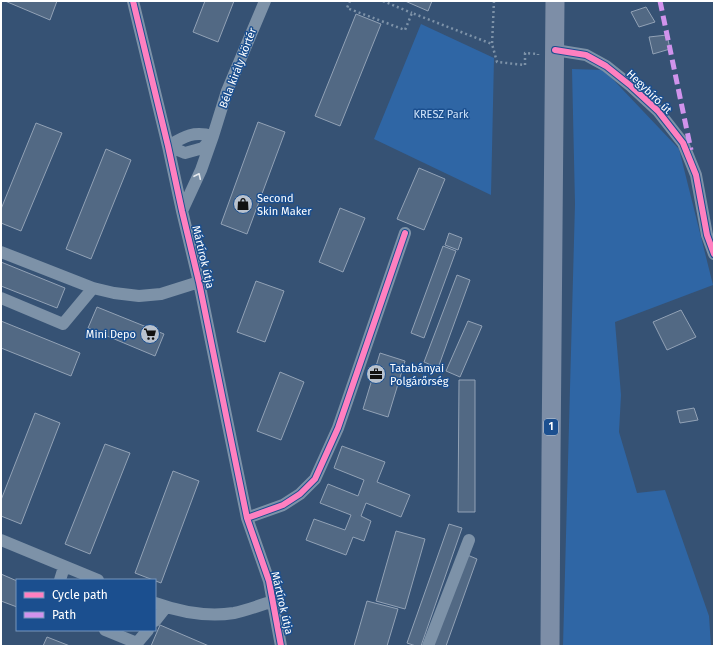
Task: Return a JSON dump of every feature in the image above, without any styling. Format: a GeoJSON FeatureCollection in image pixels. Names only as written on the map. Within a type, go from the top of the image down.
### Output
{"type":"FeatureCollection","features":[{"type":"Feature","properties":{"kind":"main road","name":"1"},"geometry":{"type":"LineString","coordinates":[[550,646],[555,1]]}},
{"type":"Feature","properties":{"kind":"street","name":"Mártírok útja"},"geometry":{"type":"LineString","coordinates":[[133,1],[199,282],[247,518],[269,581],[281,646]]}},
{"type":"Feature","properties":{"kind":"street","name":"Béla király körtér"},"geometry":{"type":"LineString","coordinates":[[182,211],[201,170],[227,91],[265,1]]}},
{"type":"Feature","properties":{"kind":"street","name":"Hegybíró út"},"geometry":{"type":"LineString","coordinates":[[555,57],[586,55],[606,66],[631,86],[658,111],[684,143],[696,175],[707,235],[714,254]]}},
{"type":"Feature","properties":{"kind":"street","name":"Béla király körtér"},"geometry":{"type":"LineString","coordinates":[[168,146],[185,153],[203,148],[213,136]]}},
{"type":"Feature","properties":{"kind":"street"},"geometry":{"type":"LineString","coordinates":[[247,518],[283,505],[300,494],[315,479],[338,428],[405,233]]}},
{"type":"Feature","properties":{"kind":"street","name":"Mártírok útja"},"geometry":{"type":"LineString","coordinates":[[1,252],[92,288],[114,293],[139,296],[161,294],[199,282]]}},
{"type":"Feature","properties":{"kind":"street"},"geometry":{"type":"LineString","coordinates":[[1,298],[63,324],[92,288]]}},
{"type":"Feature","properties":{"kind":"street"},"geometry":{"type":"LineString","coordinates":[[1,540],[95,579]]}},
{"type":"Feature","properties":{"kind":"street"},"geometry":{"type":"LineString","coordinates":[[428,646],[469,540]]}},
{"type":"Feature","properties":{"kind":"street"},"geometry":{"type":"LineString","coordinates":[[60,579],[64,567]]}},
{"type":"Feature","properties":{"kind":"street","name":"Mártírok útja"},"geometry":{"type":"LineString","coordinates":[[156,618],[161,605],[188,612],[212,615],[235,613],[273,601]]}},
{"type":"Feature","properties":{"kind":"street"},"geometry":{"type":"LineString","coordinates":[[107,631],[137,643],[147,631]]}},
{"type":"Feature","properties":{"kind":"path"},"geometry":{"type":"LineString","coordinates":[[350,1],[347,8],[405,30],[412,13]]}},
{"type":"Feature","properties":{"kind":"path"},"geometry":{"type":"LineString","coordinates":[[383,1],[492,44]]}},
{"type":"Feature","properties":{"kind":"path"},"geometry":{"type":"LineString","coordinates":[[494,1],[492,44],[497,62],[525,65],[525,53],[538,54],[537,64],[555,57]]}},
{"type":"Feature","properties":{"kind":"green space","name":"KRESZ Park"},"geometry":{"type":"Polygon","coordinates":[[[421,24],[494,58],[491,195],[374,139],[421,24]]]}},
{"type":"Feature","properties":{"kind":"green space"},"geometry":{"type":"Polygon","coordinates":[[[572,69],[604,70],[679,149],[713,285],[615,322],[621,395],[619,432],[637,493],[665,490],[709,616],[711,646],[563,646],[575,204],[572,69]]]}},
{"type":"Feature","properties":{"kind":"building"},"geometry":{"type":"Polygon","coordinates":[[[5,1],[57,1],[50,20],[5,1]]]}},
{"type":"Feature","properties":{"kind":"building"},"geometry":{"type":"Polygon","coordinates":[[[205,1],[234,1],[218,42],[193,32],[205,1]]]}},
{"type":"Feature","properties":{"kind":"building"},"geometry":{"type":"Polygon","coordinates":[[[405,1],[432,1],[428,11],[405,1]]]}},
{"type":"Feature","properties":{"kind":"building"},"geometry":{"type":"Polygon","coordinates":[[[646,7],[655,22],[639,27],[631,12],[646,7]]]}},
{"type":"Feature","properties":{"kind":"building"},"geometry":{"type":"Polygon","coordinates":[[[356,14],[381,24],[340,126],[315,116],[356,14]]]}},
{"type":"Feature","properties":{"kind":"building"},"geometry":{"type":"Polygon","coordinates":[[[667,35],[670,49],[653,54],[649,37],[667,35]]]}},
{"type":"Feature","properties":{"kind":"building"},"geometry":{"type":"Polygon","coordinates":[[[258,122],[285,132],[247,234],[221,224],[258,122]]]}},
{"type":"Feature","properties":{"kind":"building"},"geometry":{"type":"Polygon","coordinates":[[[36,123],[62,133],[21,231],[1,223],[1,209],[36,123]]]}},
{"type":"Feature","properties":{"kind":"building"},"geometry":{"type":"Polygon","coordinates":[[[106,149],[131,160],[91,259],[66,249],[106,149]]]}},
{"type":"Feature","properties":{"kind":"building"},"geometry":{"type":"Polygon","coordinates":[[[419,168],[445,179],[424,230],[397,219],[419,168]]]}},
{"type":"Feature","properties":{"kind":"building"},"geometry":{"type":"Polygon","coordinates":[[[340,208],[365,218],[343,272],[319,262],[340,208]]]}},
{"type":"Feature","properties":{"kind":"building"},"geometry":{"type":"Polygon","coordinates":[[[449,233],[462,238],[458,250],[445,245],[449,233]]]}},
{"type":"Feature","properties":{"kind":"building"},"geometry":{"type":"Polygon","coordinates":[[[443,246],[456,251],[424,338],[411,333],[443,246]]]}},
{"type":"Feature","properties":{"kind":"building"},"geometry":{"type":"Polygon","coordinates":[[[1,262],[65,288],[57,308],[1,286],[1,262]]]}},
{"type":"Feature","properties":{"kind":"building"},"geometry":{"type":"Polygon","coordinates":[[[457,275],[470,280],[438,368],[424,362],[457,275]]]}},
{"type":"Feature","properties":{"kind":"building"},"geometry":{"type":"Polygon","coordinates":[[[256,281],[284,291],[265,342],[237,332],[256,281]]]}},
{"type":"Feature","properties":{"kind":"building"},"geometry":{"type":"Polygon","coordinates":[[[97,307],[164,334],[155,356],[88,328],[97,307]]]}},
{"type":"Feature","properties":{"kind":"building"},"geometry":{"type":"Polygon","coordinates":[[[681,310],[696,337],[667,350],[653,322],[681,310]]]}},
{"type":"Feature","properties":{"kind":"building"},"geometry":{"type":"Polygon","coordinates":[[[1,321],[80,353],[71,376],[1,348],[1,321]]]}},
{"type":"Feature","properties":{"kind":"building"},"geometry":{"type":"Polygon","coordinates":[[[468,321],[482,326],[460,377],[446,371],[468,321]]]}},
{"type":"Feature","properties":{"kind":"building"},"geometry":{"type":"Polygon","coordinates":[[[380,353],[405,361],[388,417],[363,409],[380,353]]]}},
{"type":"Feature","properties":{"kind":"building"},"geometry":{"type":"Polygon","coordinates":[[[280,372],[304,382],[281,440],[257,431],[280,372]]]}},
{"type":"Feature","properties":{"kind":"building"},"geometry":{"type":"Polygon","coordinates":[[[459,380],[475,380],[475,512],[458,512],[459,380]]]}},
{"type":"Feature","properties":{"kind":"building"},"geometry":{"type":"Polygon","coordinates":[[[694,408],[698,420],[680,423],[677,411],[694,408]]]}},
{"type":"Feature","properties":{"kind":"building"},"geometry":{"type":"Polygon","coordinates":[[[35,413],[60,423],[21,524],[1,516],[1,500],[35,413]]]}},
{"type":"Feature","properties":{"kind":"building"},"geometry":{"type":"Polygon","coordinates":[[[105,444],[130,453],[90,554],[65,544],[105,444]]]}},
{"type":"Feature","properties":{"kind":"building"},"geometry":{"type":"Polygon","coordinates":[[[342,446],[385,462],[377,482],[410,495],[401,517],[366,503],[361,516],[371,521],[364,541],[353,537],[346,555],[306,540],[314,519],[345,530],[351,515],[320,503],[328,484],[358,496],[364,480],[334,468],[342,446]]]}},
{"type":"Feature","properties":{"kind":"building"},"geometry":{"type":"Polygon","coordinates":[[[173,471],[199,481],[161,583],[156,581],[156,579],[151,579],[135,573],[173,471]]]}},
{"type":"Feature","properties":{"kind":"building"},"geometry":{"type":"Polygon","coordinates":[[[449,524],[462,528],[421,646],[416,646],[407,643],[449,524]]]}},
{"type":"Feature","properties":{"kind":"building"},"geometry":{"type":"Polygon","coordinates":[[[396,531],[425,539],[405,609],[376,601],[396,531]]]}},
{"type":"Feature","properties":{"kind":"building"},"geometry":{"type":"Polygon","coordinates":[[[465,554],[477,559],[446,646],[432,646],[465,554]]]}},
{"type":"Feature","properties":{"kind":"building"},"geometry":{"type":"Polygon","coordinates":[[[1,574],[16,581],[16,607],[1,601],[1,574]]]}},
{"type":"Feature","properties":{"kind":"building"},"geometry":{"type":"Polygon","coordinates":[[[367,601],[398,609],[387,646],[354,646],[367,601]]]}},
{"type":"Feature","properties":{"kind":"building"},"geometry":{"type":"Polygon","coordinates":[[[160,625],[209,646],[151,646],[160,625]]]}},
{"type":"Feature","properties":{"kind":"building"},"geometry":{"type":"Polygon","coordinates":[[[47,637],[70,646],[43,646],[47,637]]]}},
{"type":"Feature","properties":{"kind":"marked path"},"geometry":{"type":"LineString","coordinates":[[660,1],[691,150]]}},
{"type":"Feature","properties":{"kind":"cycle path"},"geometry":{"type":"LineString","coordinates":[[133,1],[199,282],[247,518],[269,581],[281,646]]}},
{"type":"Feature","properties":{"kind":"cycle path"},"geometry":{"type":"LineString","coordinates":[[555,50],[586,55],[606,66],[631,86],[658,111],[683,143],[696,175],[707,235],[714,254]]}},
{"type":"Feature","properties":{"kind":"cycle path"},"geometry":{"type":"LineString","coordinates":[[247,518],[283,505],[300,494],[315,479],[338,428],[405,233]]}},
{"type":"Feature","properties":{"kind":"place","name":"Second Skin Maker"},"geometry":{"type":"Point","coordinates":[243,204]}},
{"type":"Feature","properties":{"kind":"place","name":"Mini Depo"},"geometry":{"type":"Point","coordinates":[150,334]}},
{"type":"Feature","properties":{"kind":"place","name":"Tatabányai Polgárőrség"},"geometry":{"type":"Point","coordinates":[376,374]}}]}
